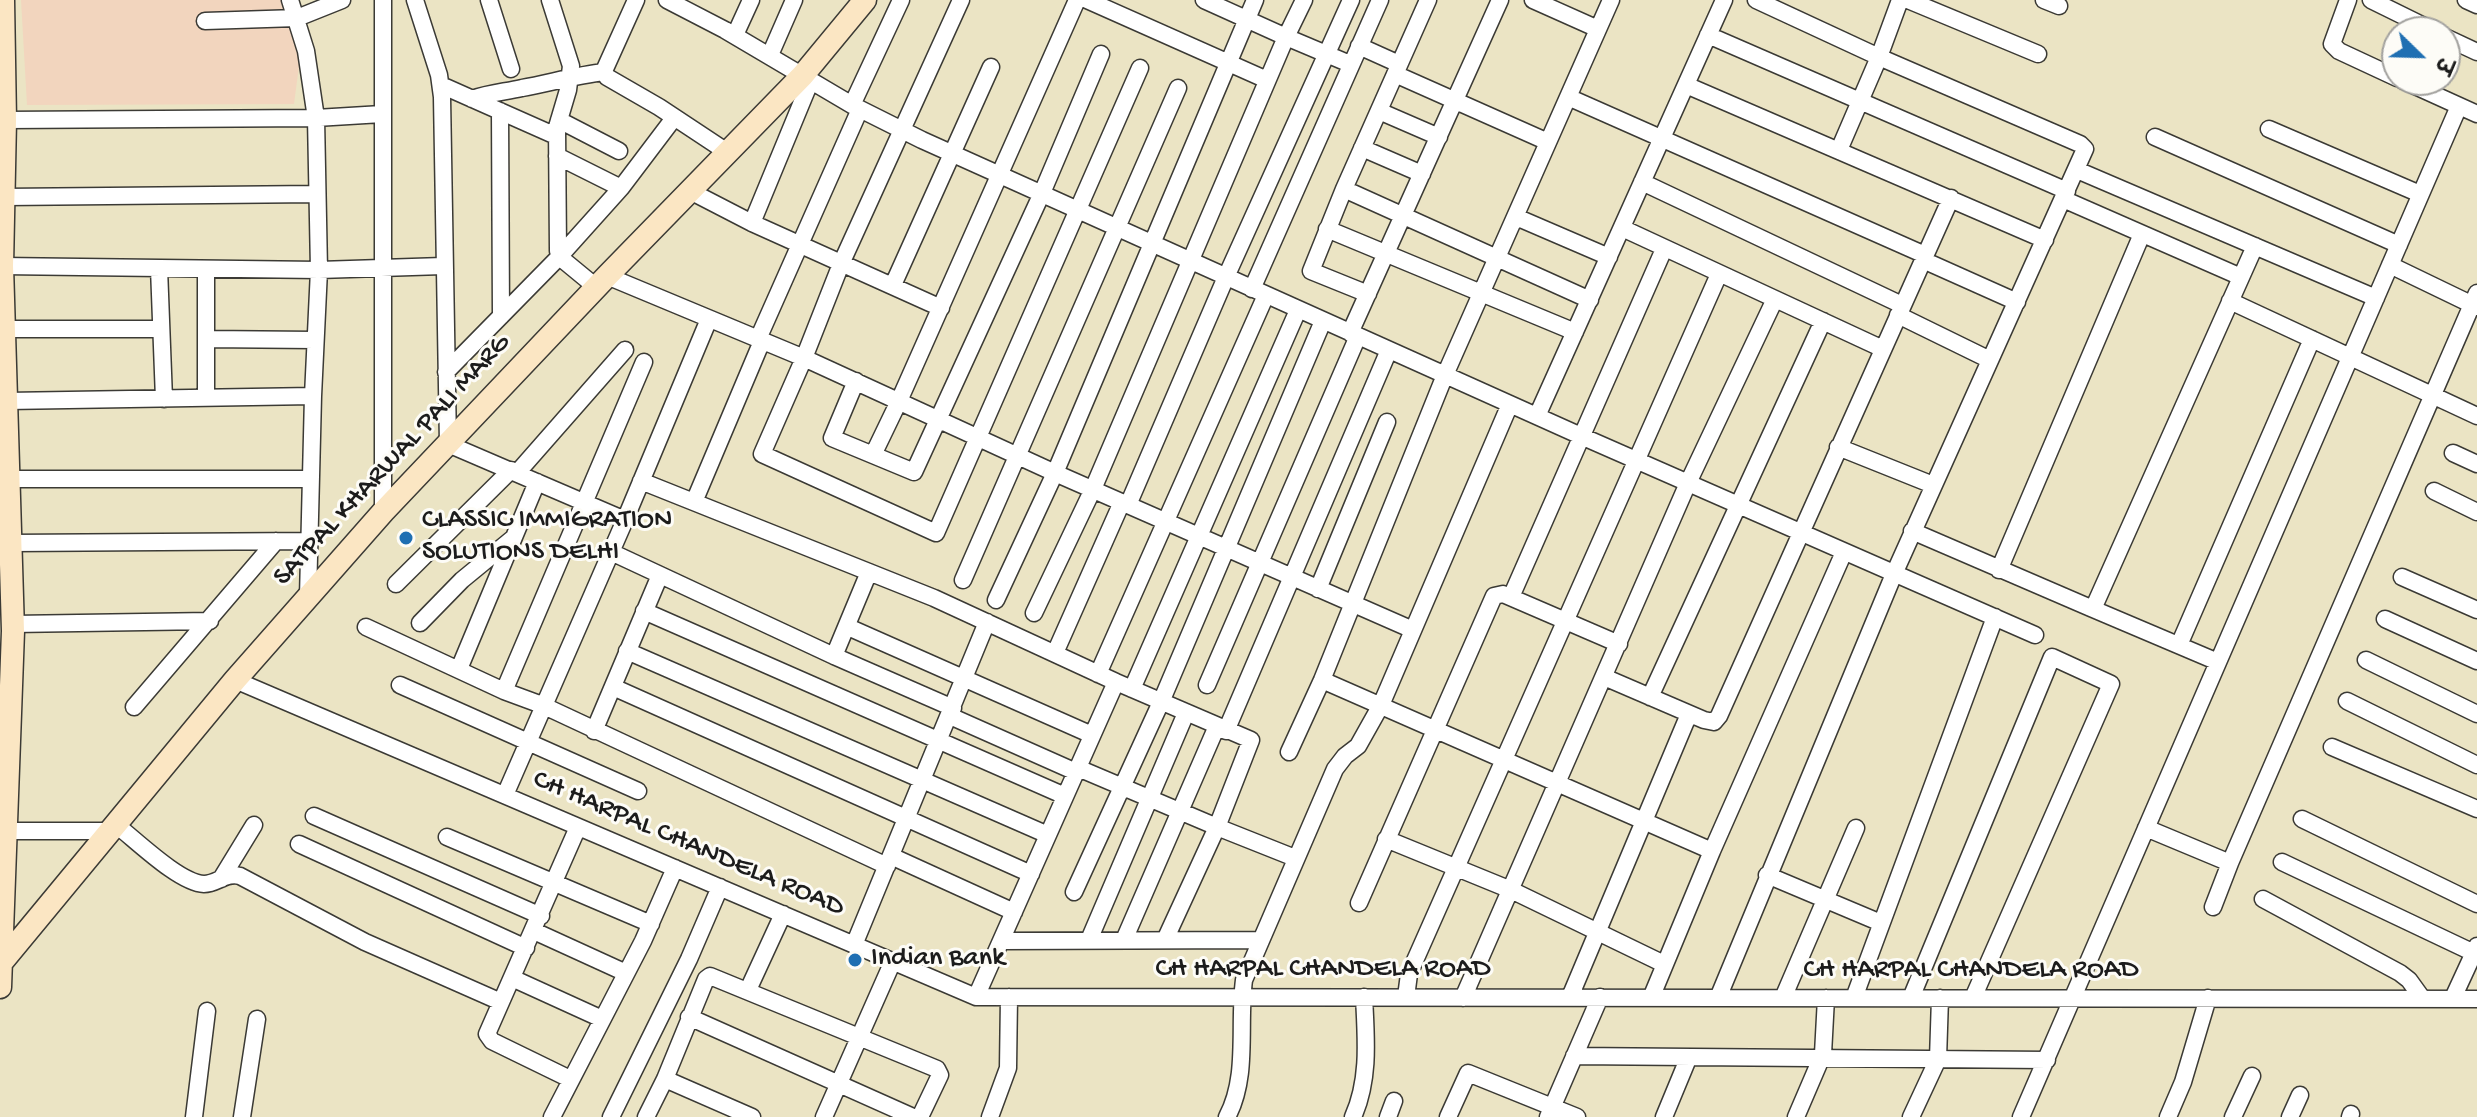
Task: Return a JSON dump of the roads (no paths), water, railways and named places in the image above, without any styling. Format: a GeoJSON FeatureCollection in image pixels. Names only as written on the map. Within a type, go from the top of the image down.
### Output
{"type":"FeatureCollection","features":[{"type":"Feature","properties":{"kind":"street"},"geometry":{"type":"LineString","coordinates":[[0,987],[11,543],[5,505],[9,479],[4,434],[7,401],[2,266],[5,120],[3,0]]}},
{"type":"Feature","properties":{"kind":"street"},"geometry":{"type":"LineString","coordinates":[[290,0],[306,51],[316,118],[319,270],[308,597]]}},
{"type":"Feature","properties":{"kind":"street"},"geometry":{"type":"LineString","coordinates":[[205,21],[297,18],[342,0]]}},
{"type":"Feature","properties":{"kind":"street"},"geometry":{"type":"LineString","coordinates":[[383,0],[383,512]]}},
{"type":"Feature","properties":{"kind":"street"},"geometry":{"type":"LineString","coordinates":[[415,0],[441,85],[448,444],[625,520]]}},
{"type":"Feature","properties":{"kind":"street"},"geometry":{"type":"LineString","coordinates":[[489,0],[511,69]]}},
{"type":"Feature","properties":{"kind":"street"},"geometry":{"type":"LineString","coordinates":[[550,0],[571,66],[558,128],[560,256]]}},
{"type":"Feature","properties":{"kind":"street"},"geometry":{"type":"LineString","coordinates":[[636,0],[605,72],[607,77],[727,152]]}},
{"type":"Feature","properties":{"kind":"street"},"geometry":{"type":"LineString","coordinates":[[667,0],[696,7],[735,35],[856,107],[952,153],[1354,335],[2035,635]]}},
{"type":"Feature","properties":{"kind":"street"},"geometry":{"type":"LineString","coordinates":[[735,35],[751,0]]}},
{"type":"Feature","properties":{"kind":"street"},"geometry":{"type":"LineString","coordinates":[[770,55],[794,0]]}},
{"type":"Feature","properties":{"kind":"street","name":"SATPAL KHARWAL PALI MARG"},"geometry":{"type":"LineString","coordinates":[[1,963],[235,680],[383,512],[727,152],[807,77],[865,0]]}},
{"type":"Feature","properties":{"kind":"street"},"geometry":{"type":"LineString","coordinates":[[694,502],[901,0]]}},
{"type":"Feature","properties":{"kind":"street"},"geometry":{"type":"LineString","coordinates":[[961,0],[841,264],[762,454],[936,533],[1140,68]]}},
{"type":"Feature","properties":{"kind":"street"},"geometry":{"type":"LineString","coordinates":[[873,455],[1077,0]]}},
{"type":"Feature","properties":{"kind":"street"},"geometry":{"type":"LineString","coordinates":[[1087,0],[1267,80]]}},
{"type":"Feature","properties":{"kind":"street"},"geometry":{"type":"LineString","coordinates":[[1204,0],[1350,64]]}},
{"type":"Feature","properties":{"kind":"street"},"geometry":{"type":"LineString","coordinates":[[996,600],[1055,473],[1255,0]]}},
{"type":"Feature","properties":{"kind":"street"},"geometry":{"type":"LineString","coordinates":[[1034,613],[1093,489],[1304,0]]}},
{"type":"Feature","properties":{"kind":"street"},"geometry":{"type":"LineString","coordinates":[[1055,653],[1351,0]]}},
{"type":"Feature","properties":{"kind":"street"},"geometry":{"type":"LineString","coordinates":[[1098,674],[1165,522],[1350,64],[1380,0]]}},
{"type":"Feature","properties":{"kind":"street"},"geometry":{"type":"LineString","coordinates":[[1368,294],[1311,271],[1428,0]]}},
{"type":"Feature","properties":{"kind":"street"},"geometry":{"type":"LineString","coordinates":[[1207,685],[1354,335],[1368,294],[1500,0]]}},
{"type":"Feature","properties":{"kind":"street"},"geometry":{"type":"LineString","coordinates":[[1533,0],[1598,29]]}},
{"type":"Feature","properties":{"kind":"street"},"geometry":{"type":"LineString","coordinates":[[1289,752],[1322,680],[1445,375],[1611,0]]}},
{"type":"Feature","properties":{"kind":"street"},"geometry":{"type":"LineString","coordinates":[[1537,416],[1724,0]]}},
{"type":"Feature","properties":{"kind":"street"},"geometry":{"type":"LineString","coordinates":[[1718,998],[1912,531],[2085,151],[2080,144],[1756,0]]}},
{"type":"Feature","properties":{"kind":"street"},"geometry":{"type":"LineString","coordinates":[[1839,150],[1900,0]]}},
{"type":"Feature","properties":{"kind":"street"},"geometry":{"type":"LineString","coordinates":[[1908,0],[2038,54]]}},
{"type":"Feature","properties":{"kind":"street"},"geometry":{"type":"LineString","coordinates":[[2348,0],[2332,44],[2339,51],[2381,70]]}},
{"type":"Feature","properties":{"kind":"street"},"geometry":{"type":"LineString","coordinates":[[2371,0],[2404,16]]}},
{"type":"Feature","properties":{"kind":"street"},"geometry":{"type":"LineString","coordinates":[[2466,0],[2477,5]]}},
{"type":"Feature","properties":{"kind":"street"},"geometry":{"type":"LineString","coordinates":[[1708,35],[2241,277]]}},
{"type":"Feature","properties":{"kind":"street"},"geometry":{"type":"LineString","coordinates":[[1359,46],[1455,102],[1548,142]]}},
{"type":"Feature","properties":{"kind":"street"},"geometry":{"type":"LineString","coordinates":[[856,381],[832,438],[914,472],[1042,193],[1101,54]]}},
{"type":"Feature","properties":{"kind":"street"},"geometry":{"type":"LineString","coordinates":[[893,285],[991,67]]}},
{"type":"Feature","properties":{"kind":"street"},"geometry":{"type":"LineString","coordinates":[[472,99],[490,92],[605,72]]}},
{"type":"Feature","properties":{"kind":"street"},"geometry":{"type":"LineString","coordinates":[[752,223],[807,77]]}},
{"type":"Feature","properties":{"kind":"street"},"geometry":{"type":"LineString","coordinates":[[441,85],[500,111],[619,151]]}},
{"type":"Feature","properties":{"kind":"street"},"geometry":{"type":"LineString","coordinates":[[1686,85],[2045,240]]}},
{"type":"Feature","properties":{"kind":"street"},"geometry":{"type":"LineString","coordinates":[[963,580],[1178,88]]}},
{"type":"Feature","properties":{"kind":"street"},"geometry":{"type":"LineString","coordinates":[[2437,96],[2477,114]]}},
{"type":"Feature","properties":{"kind":"street"},"geometry":{"type":"LineString","coordinates":[[1568,97],[2017,302]]}},
{"type":"Feature","properties":{"kind":"street"},"geometry":{"type":"LineString","coordinates":[[2021,1117],[2459,106]]}},
{"type":"Feature","properties":{"kind":"street"},"geometry":{"type":"LineString","coordinates":[[500,111],[501,316]]}},
{"type":"Feature","properties":{"kind":"street"},"geometry":{"type":"LineString","coordinates":[[1379,111],[1439,137]]}},
{"type":"Feature","properties":{"kind":"street"},"geometry":{"type":"LineString","coordinates":[[5,120],[316,118],[382,114]]}},
{"type":"Feature","properties":{"kind":"street"},"geometry":{"type":"LineString","coordinates":[[446,372],[560,256],[621,188],[674,118]]}},
{"type":"Feature","properties":{"kind":"street"},"geometry":{"type":"LineString","coordinates":[[2269,129],[2420,194]]}},
{"type":"Feature","properties":{"kind":"street"},"geometry":{"type":"LineString","coordinates":[[2155,137],[2399,245]]}},
{"type":"Feature","properties":{"kind":"street"},"geometry":{"type":"LineString","coordinates":[[1362,148],[1422,174]]}},
{"type":"Feature","properties":{"kind":"street"},"geometry":{"type":"LineString","coordinates":[[557,156],[621,188]]}},
{"type":"Feature","properties":{"kind":"street"},"geometry":{"type":"LineString","coordinates":[[2077,170],[2376,298]]}},
{"type":"Feature","properties":{"kind":"street"},"geometry":{"type":"LineString","coordinates":[[1642,182],[1900,310],[1990,360]]}},
{"type":"Feature","properties":{"kind":"street"},"geometry":{"type":"LineString","coordinates":[[1344,189],[1590,300]]}},
{"type":"Feature","properties":{"kind":"street"},"geometry":{"type":"LineString","coordinates":[[690,191],[752,223],[941,308]]}},
{"type":"Feature","properties":{"kind":"street"},"geometry":{"type":"LineString","coordinates":[[4,197],[317,194]]}},
{"type":"Feature","properties":{"kind":"street"},"geometry":{"type":"LineString","coordinates":[[1604,677],[1709,722],[1714,722],[1719,716],[1951,198]]}},
{"type":"Feature","properties":{"kind":"street"},"geometry":{"type":"LineString","coordinates":[[1516,217],[1609,257]]}},
{"type":"Feature","properties":{"kind":"street"},"geometry":{"type":"LineString","coordinates":[[1622,228],[1883,349]]}},
{"type":"Feature","properties":{"kind":"street"},"geometry":{"type":"LineString","coordinates":[[1327,229],[1575,332]]}},
{"type":"Feature","properties":{"kind":"street"},"geometry":{"type":"LineString","coordinates":[[1999,570],[2142,234]]}},
{"type":"Feature","properties":{"kind":"street"},"geometry":{"type":"LineString","coordinates":[[2093,609],[2255,246]]}},
{"type":"Feature","properties":{"kind":"street"},"geometry":{"type":"LineString","coordinates":[[1511,597],[1664,249]]}},
{"type":"Feature","properties":{"kind":"street"},"geometry":{"type":"LineString","coordinates":[[560,256],[601,282],[709,319],[804,358],[1055,473],[1413,630]]}},
{"type":"Feature","properties":{"kind":"street"},"geometry":{"type":"LineString","coordinates":[[2213,907],[2475,301],[2390,265]]}},
{"type":"Feature","properties":{"kind":"street"},"geometry":{"type":"LineString","coordinates":[[2,266],[319,270],[443,266]]}},
{"type":"Feature","properties":{"kind":"street"},"geometry":{"type":"LineString","coordinates":[[159,268],[164,399]]}},
{"type":"Feature","properties":{"kind":"street"},"geometry":{"type":"LineString","coordinates":[[206,269],[206,398]]}},
{"type":"Feature","properties":{"kind":"street"},"geometry":{"type":"LineString","coordinates":[[1406,997],[1409,974],[1719,274]]}},
{"type":"Feature","properties":{"kind":"street"},"geometry":{"type":"LineString","coordinates":[[1463,998],[1688,483],[1775,299]]}},
{"type":"Feature","properties":{"kind":"street"},"geometry":{"type":"LineString","coordinates":[[2230,301],[2477,416]]}},
{"type":"Feature","properties":{"kind":"street"},"geometry":{"type":"LineString","coordinates":[[1132,689],[1298,310]]}},
{"type":"Feature","properties":{"kind":"street"},"geometry":{"type":"LineString","coordinates":[[505,795],[709,319]]}},
{"type":"Feature","properties":{"kind":"street"},"geometry":{"type":"LineString","coordinates":[[1074,892],[1161,702],[1323,321]]}},
{"type":"Feature","properties":{"kind":"street"},"geometry":{"type":"LineString","coordinates":[[1650,697],[1823,321]]}},
{"type":"Feature","properties":{"kind":"street"},"geometry":{"type":"LineString","coordinates":[[5,329],[161,329]]}},
{"type":"Feature","properties":{"kind":"street"},"geometry":{"type":"LineString","coordinates":[[206,339],[315,340]]}},
{"type":"Feature","properties":{"kind":"street"},"geometry":{"type":"LineString","coordinates":[[2179,645],[2312,339]]}},
{"type":"Feature","properties":{"kind":"street"},"geometry":{"type":"LineString","coordinates":[[396,584],[514,472],[625,350]]}},
{"type":"Feature","properties":{"kind":"street"},"geometry":{"type":"LineString","coordinates":[[1124,940],[1179,811],[1291,577],[1389,350]]}},
{"type":"Feature","properties":{"kind":"street"},"geometry":{"type":"LineString","coordinates":[[504,691],[644,362]]}},
{"type":"Feature","properties":{"kind":"street"},"geometry":{"type":"LineString","coordinates":[[7,401],[313,396]]}},
{"type":"Feature","properties":{"kind":"street"},"geometry":{"type":"LineString","coordinates":[[1227,1117],[1240,1080],[1244,980],[1335,769],[1358,746],[1381,705],[1510,404]]}},
{"type":"Feature","properties":{"kind":"street"},"geometry":{"type":"LineString","coordinates":[[1318,589],[1387,422]]}},
{"type":"Feature","properties":{"kind":"street"},"geometry":{"type":"LineString","coordinates":[[1838,447],[1933,485]]}},
{"type":"Feature","properties":{"kind":"street"},"geometry":{"type":"LineString","coordinates":[[2453,453],[2477,464]]}},
{"type":"Feature","properties":{"kind":"street"},"geometry":{"type":"LineString","coordinates":[[9,479],[311,479]]}},
{"type":"Feature","properties":{"kind":"street"},"geometry":{"type":"LineString","coordinates":[[641,481],[987,622],[1251,740],[1217,827],[1165,940]]}},
{"type":"Feature","properties":{"kind":"street"},"geometry":{"type":"LineString","coordinates":[[459,669],[537,482]]}},
{"type":"Feature","properties":{"kind":"street"},"geometry":{"type":"LineString","coordinates":[[2434,491],[2477,512]]}},
{"type":"Feature","properties":{"kind":"street"},"geometry":{"type":"LineString","coordinates":[[1912,531],[2218,662]]}},
{"type":"Feature","properties":{"kind":"street"},"geometry":{"type":"LineString","coordinates":[[420,623],[485,558],[513,538]]}},
{"type":"Feature","properties":{"kind":"street"},"geometry":{"type":"LineString","coordinates":[[134,707],[276,541]]}},
{"type":"Feature","properties":{"kind":"street"},"geometry":{"type":"LineString","coordinates":[[11,543],[309,541]]}},
{"type":"Feature","properties":{"kind":"street"},"geometry":{"type":"LineString","coordinates":[[611,552],[1077,770],[1295,858]]}},
{"type":"Feature","properties":{"kind":"street"},"geometry":{"type":"LineString","coordinates":[[1651,998],[1844,552]]}},
{"type":"Feature","properties":{"kind":"street"},"geometry":{"type":"LineString","coordinates":[[834,656],[869,572]]}},
{"type":"Feature","properties":{"kind":"street"},"geometry":{"type":"LineString","coordinates":[[594,731],[660,575]]}},
{"type":"Feature","properties":{"kind":"street"},"geometry":{"type":"LineString","coordinates":[[2402,577],[2477,610]]}},
{"type":"Feature","properties":{"kind":"street"},"geometry":{"type":"LineString","coordinates":[[1359,903],[1494,596],[1503,594],[1511,597],[1619,644]]}},
{"type":"Feature","properties":{"kind":"street"},"geometry":{"type":"LineString","coordinates":[[644,611],[1065,796]]}},
{"type":"Feature","properties":{"kind":"street"},"geometry":{"type":"LineString","coordinates":[[1854,998],[1995,617]]}},
{"type":"Feature","properties":{"kind":"street"},"geometry":{"type":"LineString","coordinates":[[2385,619],[2477,661]]}},
{"type":"Feature","properties":{"kind":"street"},"geometry":{"type":"LineString","coordinates":[[8,629],[210,621]]}},
{"type":"Feature","properties":{"kind":"street"},"geometry":{"type":"LineString","coordinates":[[854,945],[987,622]]}},
{"type":"Feature","properties":{"kind":"street"},"geometry":{"type":"LineString","coordinates":[[366,627],[889,861],[1014,912]]}},
{"type":"Feature","properties":{"kind":"street"},"geometry":{"type":"LineString","coordinates":[[848,627],[1092,735]]}},
{"type":"Feature","properties":{"kind":"street"},"geometry":{"type":"LineString","coordinates":[[627,651],[1048,835]]}},
{"type":"Feature","properties":{"kind":"street"},"geometry":{"type":"LineString","coordinates":[[1911,998],[2052,657],[2111,684],[1973,998]]}},
{"type":"Feature","properties":{"kind":"street"},"geometry":{"type":"LineString","coordinates":[[2366,660],[2477,714]]}},
{"type":"Feature","properties":{"kind":"street","name":"CH HARPAL CHANDELA ROAD"},"geometry":{"type":"LineString","coordinates":[[235,680],[976,997],[2477,999]]}},
{"type":"Feature","properties":{"kind":"street"},"geometry":{"type":"LineString","coordinates":[[1322,680],[1712,851]]}},
{"type":"Feature","properties":{"kind":"street"},"geometry":{"type":"LineString","coordinates":[[976,997],[1116,682]]}},
{"type":"Feature","properties":{"kind":"street"},"geometry":{"type":"LineString","coordinates":[[400,685],[638,791]]}},
{"type":"Feature","properties":{"kind":"street"},"geometry":{"type":"LineString","coordinates":[[613,687],[1031,874]]}},
{"type":"Feature","properties":{"kind":"street"},"geometry":{"type":"LineString","coordinates":[[2347,701],[2477,765]]}},
{"type":"Feature","properties":{"kind":"street"},"geometry":{"type":"LineString","coordinates":[[1089,940],[1186,713]]}},
{"type":"Feature","properties":{"kind":"street"},"geometry":{"type":"LineString","coordinates":[[1570,997],[1689,714]]}},
{"type":"Feature","properties":{"kind":"street"},"geometry":{"type":"LineString","coordinates":[[2332,747],[2477,809]]}},
{"type":"Feature","properties":{"kind":"street"},"geometry":{"type":"LineString","coordinates":[[314,816],[537,924],[626,973]]}},
{"type":"Feature","properties":{"kind":"street"},"geometry":{"type":"LineString","coordinates":[[2302,819],[2477,904]]}},
{"type":"Feature","properties":{"kind":"street"},"geometry":{"type":"LineString","coordinates":[[221,879],[254,825]]}},
{"type":"Feature","properties":{"kind":"street"},"geometry":{"type":"LineString","coordinates":[[570,1079],[488,1038],[488,1031],[578,827]]}},
{"type":"Feature","properties":{"kind":"street"},"geometry":{"type":"LineString","coordinates":[[6,831],[112,828],[186,877],[205,884],[233,874],[240,876],[365,942],[501,1002]]}},
{"type":"Feature","properties":{"kind":"street"},"geometry":{"type":"LineString","coordinates":[[1783,998],[1856,828]]}},
{"type":"Feature","properties":{"kind":"street"},"geometry":{"type":"LineString","coordinates":[[2146,828],[2230,863]]}},
{"type":"Feature","properties":{"kind":"street"},"geometry":{"type":"LineString","coordinates":[[447,837],[651,924]]}},
{"type":"Feature","properties":{"kind":"street"},"geometry":{"type":"LineString","coordinates":[[1386,839],[1511,890],[1664,964]]}},
{"type":"Feature","properties":{"kind":"street"},"geometry":{"type":"LineString","coordinates":[[299,844],[526,948]]}},
{"type":"Feature","properties":{"kind":"street"},"geometry":{"type":"LineString","coordinates":[[2282,862],[2476,950],[2453,998]]}},
{"type":"Feature","properties":{"kind":"street"},"geometry":{"type":"LineString","coordinates":[[552,1117],[651,924],[675,868]]}},
{"type":"Feature","properties":{"kind":"street"},"geometry":{"type":"LineString","coordinates":[[1767,875],[1881,923]]}},
{"type":"Feature","properties":{"kind":"street"},"geometry":{"type":"LineString","coordinates":[[611,1117],[689,959],[720,887]]}},
{"type":"Feature","properties":{"kind":"street"},"geometry":{"type":"LineString","coordinates":[[2263,899],[2400,973],[2422,998]]}},
{"type":"Feature","properties":{"kind":"street"},"geometry":{"type":"LineString","coordinates":[[748,990],[783,914]]}},
{"type":"Feature","properties":{"kind":"street"},"geometry":{"type":"LineString","coordinates":[[1001,941],[1260,940]]}},
{"type":"Feature","properties":{"kind":"street"},"geometry":{"type":"LineString","coordinates":[[824,1117],[893,961]]}},
{"type":"Feature","properties":{"kind":"street"},"geometry":{"type":"LineString","coordinates":[[646,1117],[706,979],[710,976],[937,1069],[940,1075],[920,1117]]}},
{"type":"Feature","properties":{"kind":"street"},"geometry":{"type":"LineString","coordinates":[[512,978],[602,1019]]}},
{"type":"Feature","properties":{"kind":"street"},"geometry":{"type":"LineString","coordinates":[[990,1117],[1008,1068],[1009,997]]}},
{"type":"Feature","properties":{"kind":"street"},"geometry":{"type":"LineString","coordinates":[[1353,1117],[1366,1067],[1364,997]]}},
{"type":"Feature","properties":{"kind":"street"},"geometry":{"type":"LineString","coordinates":[[1550,1112],[1600,997]]}},
{"type":"Feature","properties":{"kind":"street"},"geometry":{"type":"LineString","coordinates":[[1796,1117],[1822,1059],[1826,998]]}},
{"type":"Feature","properties":{"kind":"street"},"geometry":{"type":"LineString","coordinates":[[1911,1117],[1938,1059],[1940,998]]}},
{"type":"Feature","properties":{"kind":"street"},"geometry":{"type":"LineString","coordinates":[[2168,1117],[2183,1082],[2208,998]]}},
{"type":"Feature","properties":{"kind":"street"},"geometry":{"type":"LineString","coordinates":[[194,1117],[207,1011]]}},
{"type":"Feature","properties":{"kind":"street"},"geometry":{"type":"LineString","coordinates":[[689,1017],[913,1117]]}},
{"type":"Feature","properties":{"kind":"street"},"geometry":{"type":"LineString","coordinates":[[242,1117],[257,1019]]}},
{"type":"Feature","properties":{"kind":"street"},"geometry":{"type":"LineString","coordinates":[[1574,1056],[2047,1060]]}},
{"type":"Feature","properties":{"kind":"street"},"geometry":{"type":"LineString","coordinates":[[1664,1117],[1688,1059]]}},
{"type":"Feature","properties":{"kind":"street"},"geometry":{"type":"LineString","coordinates":[[1448,1117],[1468,1073],[1550,1112],[1577,1117]]}},
{"type":"Feature","properties":{"kind":"street"},"geometry":{"type":"LineString","coordinates":[[2233,1117],[2252,1076]]}},
{"type":"Feature","properties":{"kind":"street"},"geometry":{"type":"LineString","coordinates":[[665,1079],[752,1117]]}},
{"type":"Feature","properties":{"kind":"street"},"geometry":{"type":"LineString","coordinates":[[2290,1117],[2300,1095]]}},
{"type":"Feature","properties":{"kind":"place","name":"CLASSIC IMMIGRATION SOLUTIONS DELHI"},"geometry":{"type":"Point","coordinates":[406,538]}},
{"type":"Feature","properties":{"kind":"place","name":"Indian Bank"},"geometry":{"type":"Point","coordinates":[855,960]}}]}
